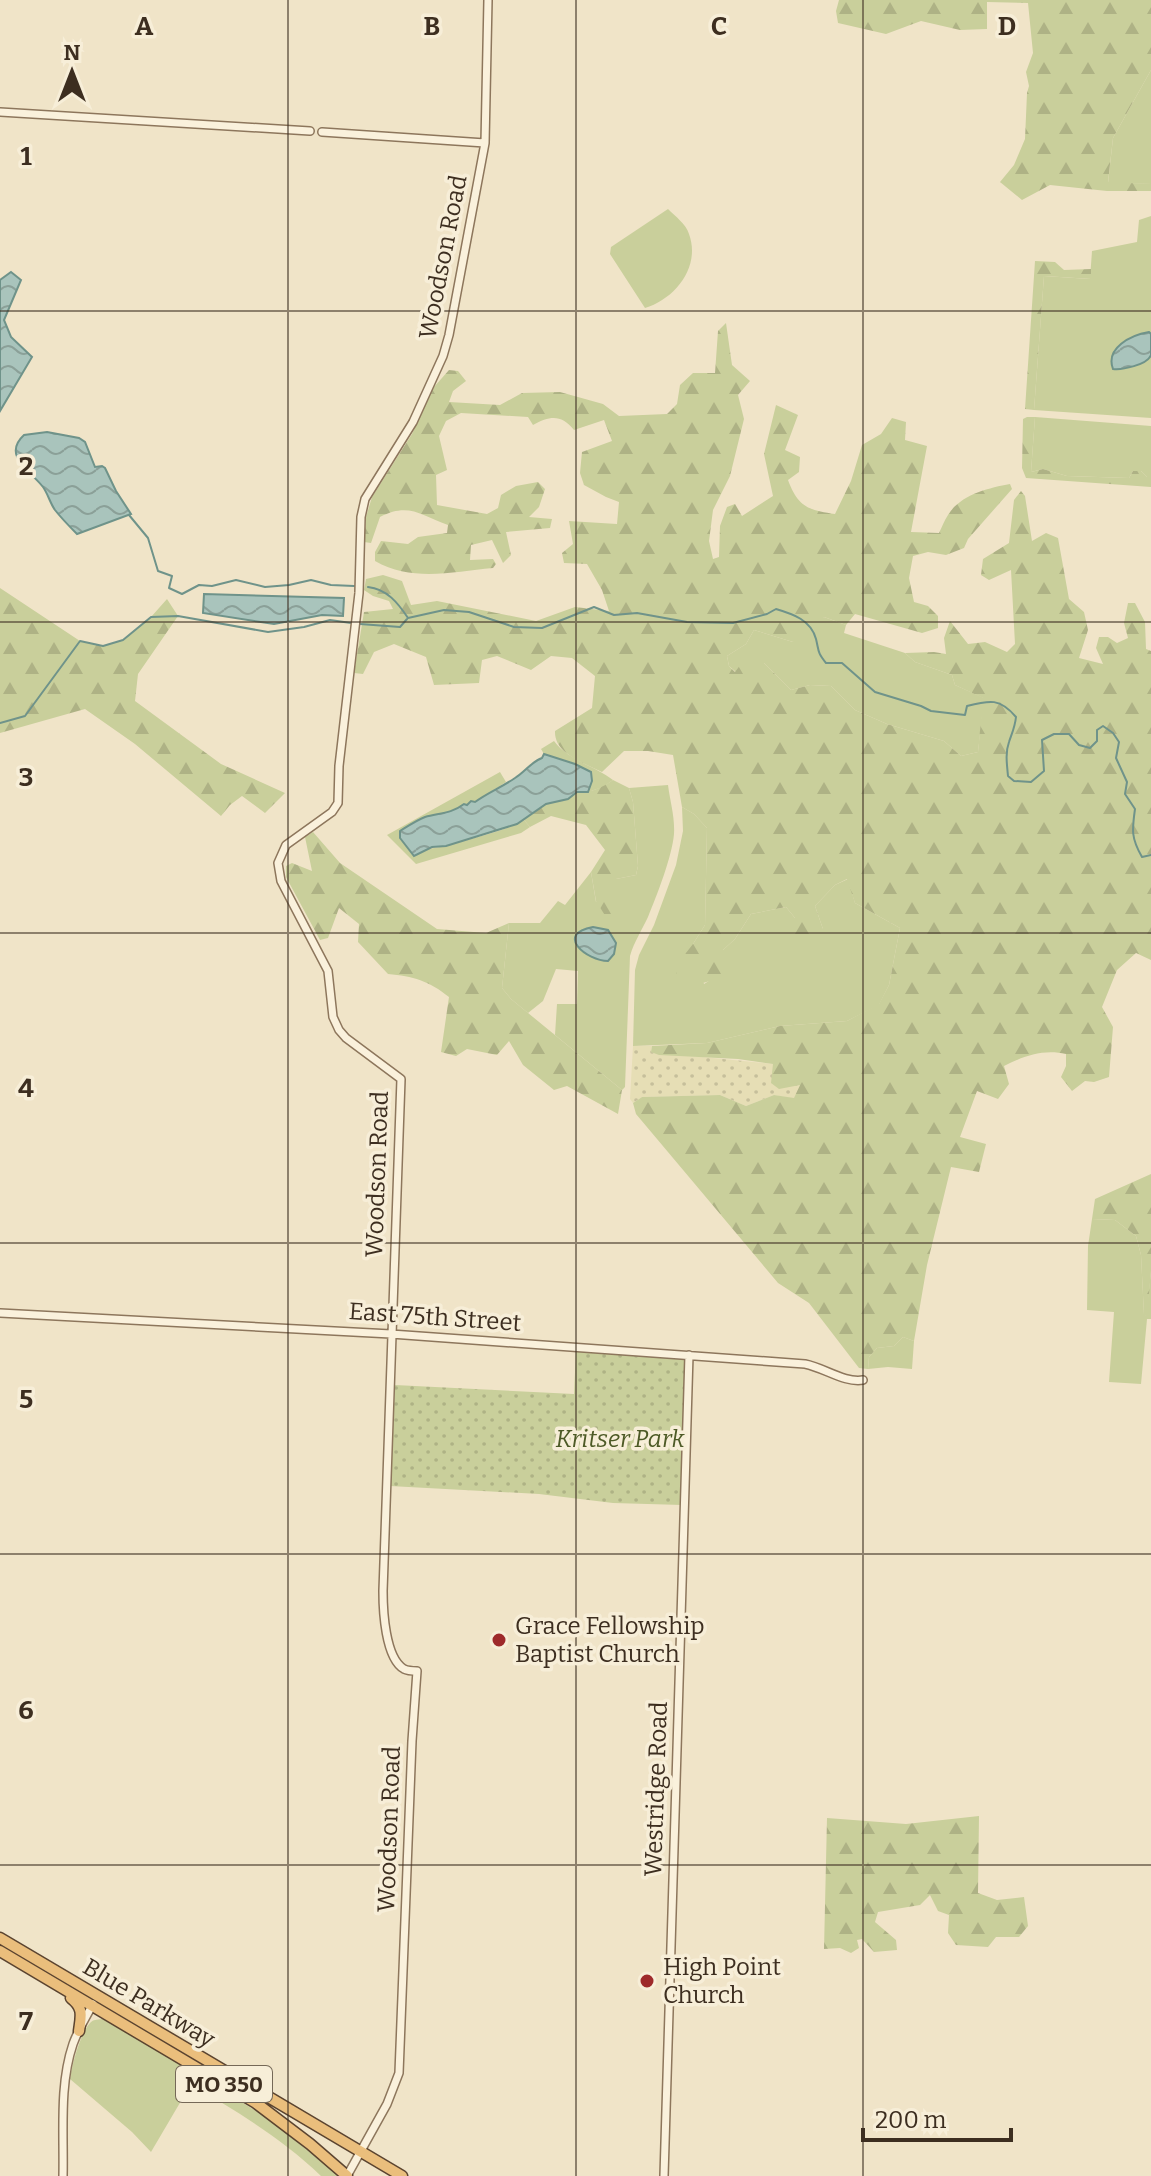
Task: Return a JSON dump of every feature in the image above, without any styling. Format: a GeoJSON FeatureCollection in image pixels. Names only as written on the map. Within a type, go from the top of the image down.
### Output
{"type":"FeatureCollection","features":[{"type":"Feature","properties":{"kind":"highway","name":"Blue Parkway"},"geometry":{"type":"LineString","coordinates":[[0,1938],[95,2000],[402,2176]]}},
{"type":"Feature","properties":{"kind":"highway","name":"Blue Parkway"},"geometry":{"type":"LineString","coordinates":[[0,1951],[44,1977],[95,2000],[110,2015],[256,2103],[347,2176]]}},
{"type":"Feature","properties":{"kind":"highway"},"geometry":{"type":"LineString","coordinates":[[44,1977],[80,2006],[79,2031]]}},
{"type":"Feature","properties":{"kind":"highway"},"geometry":{"type":"LineString","coordinates":[[79,2031],[93,2016],[110,2015]]}},
{"type":"Feature","properties":{"kind":"street","name":"Woodson Road"},"geometry":{"type":"LineString","coordinates":[[347,2176],[387,2104],[399,2073],[417,1671],[407,1671],[397,1663],[383,1620],[401,1079],[339,1030],[333,1017],[328,971],[281,881],[278,867],[286,845],[332,812],[338,803],[339,766],[359,593],[361,517],[365,499],[413,422],[447,346],[485,143],[488,0]]}},
{"type":"Feature","properties":{"kind":"street"},"geometry":{"type":"LineString","coordinates":[[0,112],[310,131]]}},
{"type":"Feature","properties":{"kind":"street"},"geometry":{"type":"LineString","coordinates":[[322,132],[485,143]]}},
{"type":"Feature","properties":{"kind":"street","name":"East 75th Street"},"geometry":{"type":"LineString","coordinates":[[0,1313],[391,1334],[805,1364],[818,1366],[854,1382],[863,1380]]}},
{"type":"Feature","properties":{"kind":"street","name":"Westridge Road"},"geometry":{"type":"LineString","coordinates":[[664,2176],[689,1355]]}},
{"type":"Feature","properties":{"kind":"street"},"geometry":{"type":"LineString","coordinates":[[63,2176],[68,2061],[95,2000]]}},
{"type":"Feature","properties":{"kind":"shaded area"},"geometry":{"type":"Polygon","coordinates":[[[633,1046],[652,1046],[651,1052],[774,1064],[801,1084],[794,1099],[774,1095],[746,1106],[720,1095],[642,1097],[633,1103],[630,1099],[633,1046]]]}},
{"type":"Feature","properties":{"kind":"green space"},"geometry":{"type":"Polygon","coordinates":[[[839,0],[1151,0],[1151,70],[1113,138],[1108,182],[1151,184],[1151,191],[1107,191],[1050,185],[1022,200],[1000,182],[1014,165],[1025,139],[1029,86],[1026,72],[1033,53],[1028,3],[987,2],[987,29],[960,30],[921,21],[886,34],[838,23],[836,11],[839,0]]]}},
{"type":"Feature","properties":{"kind":"green space"},"geometry":{"type":"Polygon","coordinates":[[[1151,70],[1151,184],[1108,183],[1113,138],[1151,70]]]}},
{"type":"Feature","properties":{"kind":"green space"},"geometry":{"type":"Polygon","coordinates":[[[668,209],[688,230],[691,258],[683,280],[675,289],[656,304],[645,308],[610,254],[611,247],[668,209]]]}},
{"type":"Feature","properties":{"kind":"green space"},"geometry":{"type":"Polygon","coordinates":[[[1151,216],[1151,418],[1034,410],[1044,276],[1090,279],[1092,251],[1137,242],[1139,220],[1151,216]]]}},
{"type":"Feature","properties":{"kind":"green space"},"geometry":{"type":"Polygon","coordinates":[[[1035,261],[1055,262],[1064,270],[1091,269],[1091,279],[1044,276],[1034,410],[1025,409],[1035,261]]]}},
{"type":"Feature","properties":{"kind":"green space"},"geometry":{"type":"Polygon","coordinates":[[[726,323],[732,365],[750,381],[738,395],[744,419],[730,476],[713,510],[709,541],[713,559],[719,557],[720,526],[727,507],[735,504],[742,516],[773,496],[764,454],[776,405],[798,415],[785,450],[800,457],[799,472],[788,480],[800,502],[811,509],[835,514],[851,481],[862,445],[881,434],[892,418],[906,422],[905,440],[927,446],[911,532],[939,533],[953,508],[967,497],[1010,484],[1012,489],[968,539],[964,548],[946,555],[928,552],[913,556],[909,578],[914,602],[928,606],[938,616],[938,628],[922,633],[855,614],[846,625],[824,617],[812,640],[793,642],[754,630],[746,644],[727,656],[729,666],[735,672],[744,660],[764,663],[791,690],[810,685],[831,686],[855,710],[887,724],[944,741],[961,756],[978,752],[983,698],[955,685],[952,675],[915,662],[905,653],[946,654],[944,638],[950,621],[968,644],[985,642],[1007,652],[1015,644],[1011,570],[989,580],[981,575],[983,559],[1009,543],[1014,500],[1021,491],[1025,496],[1032,541],[1046,533],[1058,538],[1069,599],[1084,612],[1088,630],[1079,658],[1103,664],[1096,648],[1099,637],[1108,637],[1117,643],[1128,638],[1124,623],[1128,603],[1135,603],[1145,622],[1146,649],[1151,651],[1151,960],[1136,953],[1117,970],[1102,1007],[1113,1027],[1109,1077],[1094,1082],[1085,1081],[1072,1091],[1061,1077],[1066,1066],[1066,1054],[1042,1053],[1004,1066],[1009,1084],[998,1099],[977,1091],[960,1137],[986,1144],[979,1172],[951,1167],[927,1265],[914,1341],[903,1337],[894,1346],[877,1348],[869,1357],[868,1369],[859,1368],[809,1303],[778,1283],[636,1114],[633,1103],[642,1097],[720,1095],[746,1106],[774,1095],[794,1098],[800,1085],[779,1089],[771,1083],[773,1064],[659,1055],[651,1052],[652,1046],[707,1043],[780,1026],[847,1021],[879,1004],[889,985],[900,928],[855,903],[847,879],[835,885],[815,906],[823,929],[816,951],[807,944],[795,941],[795,918],[786,907],[751,914],[735,939],[723,950],[733,961],[734,974],[699,983],[686,979],[676,973],[678,963],[705,925],[707,828],[682,807],[673,755],[624,751],[602,772],[571,757],[559,746],[555,731],[592,708],[595,676],[572,658],[551,656],[531,670],[497,656],[482,660],[479,683],[434,685],[426,657],[394,644],[374,652],[363,674],[354,673],[364,612],[393,609],[389,601],[364,590],[366,579],[383,575],[402,581],[411,605],[437,601],[536,621],[575,607],[609,611],[602,590],[587,564],[564,563],[562,553],[573,544],[569,521],[617,524],[619,502],[584,485],[580,473],[582,452],[612,441],[604,420],[574,430],[555,418],[533,425],[528,417],[461,413],[446,421],[439,436],[447,470],[436,475],[437,505],[487,514],[498,508],[501,495],[516,486],[538,482],[545,489],[539,507],[529,517],[552,519],[550,528],[506,532],[511,555],[503,563],[492,540],[471,545],[470,560],[493,559],[496,564],[493,568],[418,573],[403,572],[375,561],[375,552],[381,541],[408,544],[418,537],[447,533],[448,525],[407,510],[380,517],[371,543],[364,542],[366,517],[372,497],[412,434],[434,387],[449,370],[458,371],[466,381],[453,391],[449,402],[500,405],[522,393],[560,392],[603,404],[619,416],[667,414],[677,404],[680,385],[693,373],[715,373],[718,331],[726,323]]]}},
{"type":"Feature","properties":{"kind":"green space"},"geometry":{"type":"Polygon","coordinates":[[[1035,417],[1151,426],[1151,477],[1141,471],[1133,471],[1129,478],[1067,476],[1043,469],[1031,472],[1035,417]]]}},
{"type":"Feature","properties":{"kind":"green space"},"geometry":{"type":"Polygon","coordinates":[[[1035,417],[1031,472],[1043,469],[1067,476],[1129,478],[1133,471],[1141,471],[1151,477],[1151,487],[1026,478],[1022,468],[1023,419],[1035,417]]]}},
{"type":"Feature","properties":{"kind":"green space"},"geometry":{"type":"Polygon","coordinates":[[[0,588],[80,641],[103,646],[123,640],[167,599],[178,616],[138,674],[135,701],[221,764],[285,793],[265,813],[242,796],[221,816],[135,744],[85,709],[0,733],[0,588]]]}},
{"type":"Feature","properties":{"kind":"green space"},"geometry":{"type":"Polygon","coordinates":[[[824,617],[846,625],[844,633],[905,653],[915,662],[952,675],[955,685],[984,698],[978,752],[961,756],[944,741],[887,724],[855,710],[831,686],[810,685],[791,690],[764,663],[736,672],[729,666],[727,656],[746,644],[754,630],[793,642],[824,617]]]}},
{"type":"Feature","properties":{"kind":"green space"},"geometry":{"type":"Polygon","coordinates":[[[554,741],[567,753],[613,780],[588,792],[592,781],[544,754],[541,749],[554,741]]]}},
{"type":"Feature","properties":{"kind":"green space"},"geometry":{"type":"Polygon","coordinates":[[[500,772],[506,782],[475,802],[413,823],[400,833],[401,838],[422,852],[496,832],[524,820],[530,827],[521,833],[416,864],[387,835],[500,772]]]}},
{"type":"Feature","properties":{"kind":"green space"},"geometry":{"type":"Polygon","coordinates":[[[613,780],[629,788],[638,866],[636,875],[616,879],[617,914],[606,917],[596,901],[591,872],[605,850],[586,825],[551,816],[530,827],[524,820],[546,804],[568,799],[577,792],[596,789],[613,780]]]}},
{"type":"Feature","properties":{"kind":"green space"},"geometry":{"type":"Polygon","coordinates":[[[668,785],[674,821],[673,843],[656,898],[630,956],[625,1087],[622,1090],[555,1035],[557,1004],[577,1004],[578,971],[556,969],[543,1001],[528,1013],[502,988],[509,923],[540,923],[558,901],[565,905],[591,872],[596,902],[616,879],[636,875],[633,802],[629,788],[668,785]]]}},
{"type":"Feature","properties":{"kind":"green space"},"geometry":{"type":"Polygon","coordinates":[[[682,807],[707,828],[705,925],[693,944],[704,984],[715,977],[723,950],[735,939],[751,914],[786,907],[795,918],[823,929],[815,906],[835,885],[848,879],[855,903],[900,928],[889,985],[879,1005],[847,1021],[780,1026],[707,1043],[633,1046],[635,970],[676,865],[683,831],[682,807]]]}},
{"type":"Feature","properties":{"kind":"green space"},"geometry":{"type":"Polygon","coordinates":[[[313,832],[340,863],[437,929],[486,933],[509,923],[502,988],[511,999],[622,1090],[618,1114],[567,1086],[554,1090],[523,1065],[509,1041],[497,1055],[467,1049],[456,1056],[441,1052],[449,997],[420,980],[388,974],[358,942],[359,924],[339,908],[328,938],[320,940],[286,877],[286,866],[292,863],[312,871],[305,837],[313,832]]]}},
{"type":"Feature","properties":{"kind":"green space"},"geometry":{"type":"Polygon","coordinates":[[[1151,1174],[1151,1271],[1147,1317],[1144,1315],[1141,1255],[1136,1236],[1115,1220],[1092,1219],[1095,1199],[1151,1174]]]}},
{"type":"Feature","properties":{"kind":"green space"},"geometry":{"type":"Polygon","coordinates":[[[1092,1219],[1115,1220],[1136,1236],[1141,1255],[1146,1316],[1151,1271],[1151,1319],[1147,1319],[1141,1384],[1109,1382],[1114,1312],[1087,1310],[1088,1246],[1092,1219]]]}},
{"type":"Feature","properties":{"kind":"green space"},"geometry":{"type":"Polygon","coordinates":[[[903,1337],[914,1341],[912,1369],[868,1369],[869,1357],[877,1348],[894,1346],[903,1337]]]}},
{"type":"Feature","properties":{"kind":"green space","name":"Kritser Park"},"geometry":{"type":"Polygon","coordinates":[[[576,1350],[687,1359],[682,1505],[613,1503],[539,1494],[390,1486],[395,1385],[574,1394],[576,1350]]]}},
{"type":"Feature","properties":{"kind":"green space"},"geometry":{"type":"Polygon","coordinates":[[[979,1816],[978,1893],[997,1900],[1024,1897],[1028,1926],[1019,1937],[996,1937],[988,1947],[956,1945],[948,1933],[949,1915],[938,1911],[930,1895],[920,1905],[878,1912],[875,1922],[896,1940],[897,1950],[874,1952],[862,1939],[857,1940],[859,1948],[851,1953],[840,1948],[824,1949],[827,1818],[906,1824],[979,1816]]]}},
{"type":"Feature","properties":{"kind":"green space"},"geometry":{"type":"Polygon","coordinates":[[[102,2019],[112,2022],[269,2119],[339,2176],[321,2176],[275,2138],[191,2084],[151,2152],[70,2079],[86,2028],[93,2021],[102,2019]]]}},
{"type":"Feature","properties":{"kind":"water"},"geometry":{"type":"Polygon","coordinates":[[[11,272],[21,280],[4,320],[11,337],[32,357],[0,411],[0,280],[11,272]]]}},
{"type":"Feature","properties":{"kind":"water"},"geometry":{"type":"Polygon","coordinates":[[[1149,332],[1149,359],[1134,366],[1113,369],[1116,349],[1128,339],[1149,332]]]}},
{"type":"Feature","properties":{"kind":"water"},"geometry":{"type":"Polygon","coordinates":[[[47,432],[85,442],[95,467],[105,468],[131,514],[77,534],[55,510],[43,487],[17,457],[18,443],[24,435],[47,432]]]}},
{"type":"Feature","properties":{"kind":"water"},"geometry":{"type":"Polygon","coordinates":[[[204,594],[344,598],[343,616],[322,615],[274,624],[203,613],[204,594]]]}},
{"type":"Feature","properties":{"kind":"water"},"geometry":{"type":"Polygon","coordinates":[[[544,754],[591,772],[588,792],[577,792],[568,799],[546,804],[517,824],[446,846],[432,847],[414,856],[400,838],[400,831],[425,817],[475,802],[519,776],[544,754]]]}},
{"type":"Feature","properties":{"kind":"water"},"geometry":{"type":"Polygon","coordinates":[[[593,927],[608,930],[616,943],[614,954],[608,961],[591,957],[575,941],[582,930],[593,927]]]}},
{"type":"Feature","properties":{"kind":"waterway"},"geometry":{"type":"LineString","coordinates":[[129,515],[148,538],[158,571],[172,576],[169,588],[182,594],[199,585],[212,586],[236,580],[265,587],[311,580],[354,586]]}},
{"type":"Feature","properties":{"kind":"waterway"},"geometry":{"type":"LineString","coordinates":[[368,587],[386,594],[408,618],[444,610],[469,612],[514,627],[542,628],[594,607],[614,615],[637,613],[687,622],[733,623],[776,609],[782,611],[810,627],[826,663],[842,663],[875,692],[931,711],[965,715],[967,706],[975,704],[994,702],[1005,706],[1016,717],[1007,755],[1008,776],[1014,781],[1031,782],[1044,771],[1042,740],[1054,734],[1069,734],[1079,745],[1090,748],[1097,741],[1097,730],[1103,726],[1119,742],[1116,758],[1127,782],[1125,794],[1135,809],[1134,839],[1142,857],[1151,855]]}},
{"type":"Feature","properties":{"kind":"waterway"},"geometry":{"type":"LineString","coordinates":[[0,723],[25,716],[80,641],[103,646],[123,640],[151,617],[178,616],[268,632],[330,620],[351,623]]}},
{"type":"Feature","properties":{"kind":"waterway"},"geometry":{"type":"LineString","coordinates":[[360,624],[400,627],[407,619]]}},
{"type":"Feature","properties":{"kind":"place","name":"Grace Fellowship Baptist Church"},"geometry":{"type":"Point","coordinates":[499,1640]}},
{"type":"Feature","properties":{"kind":"place","name":"High Point Church"},"geometry":{"type":"Point","coordinates":[647,1981]}}]}
